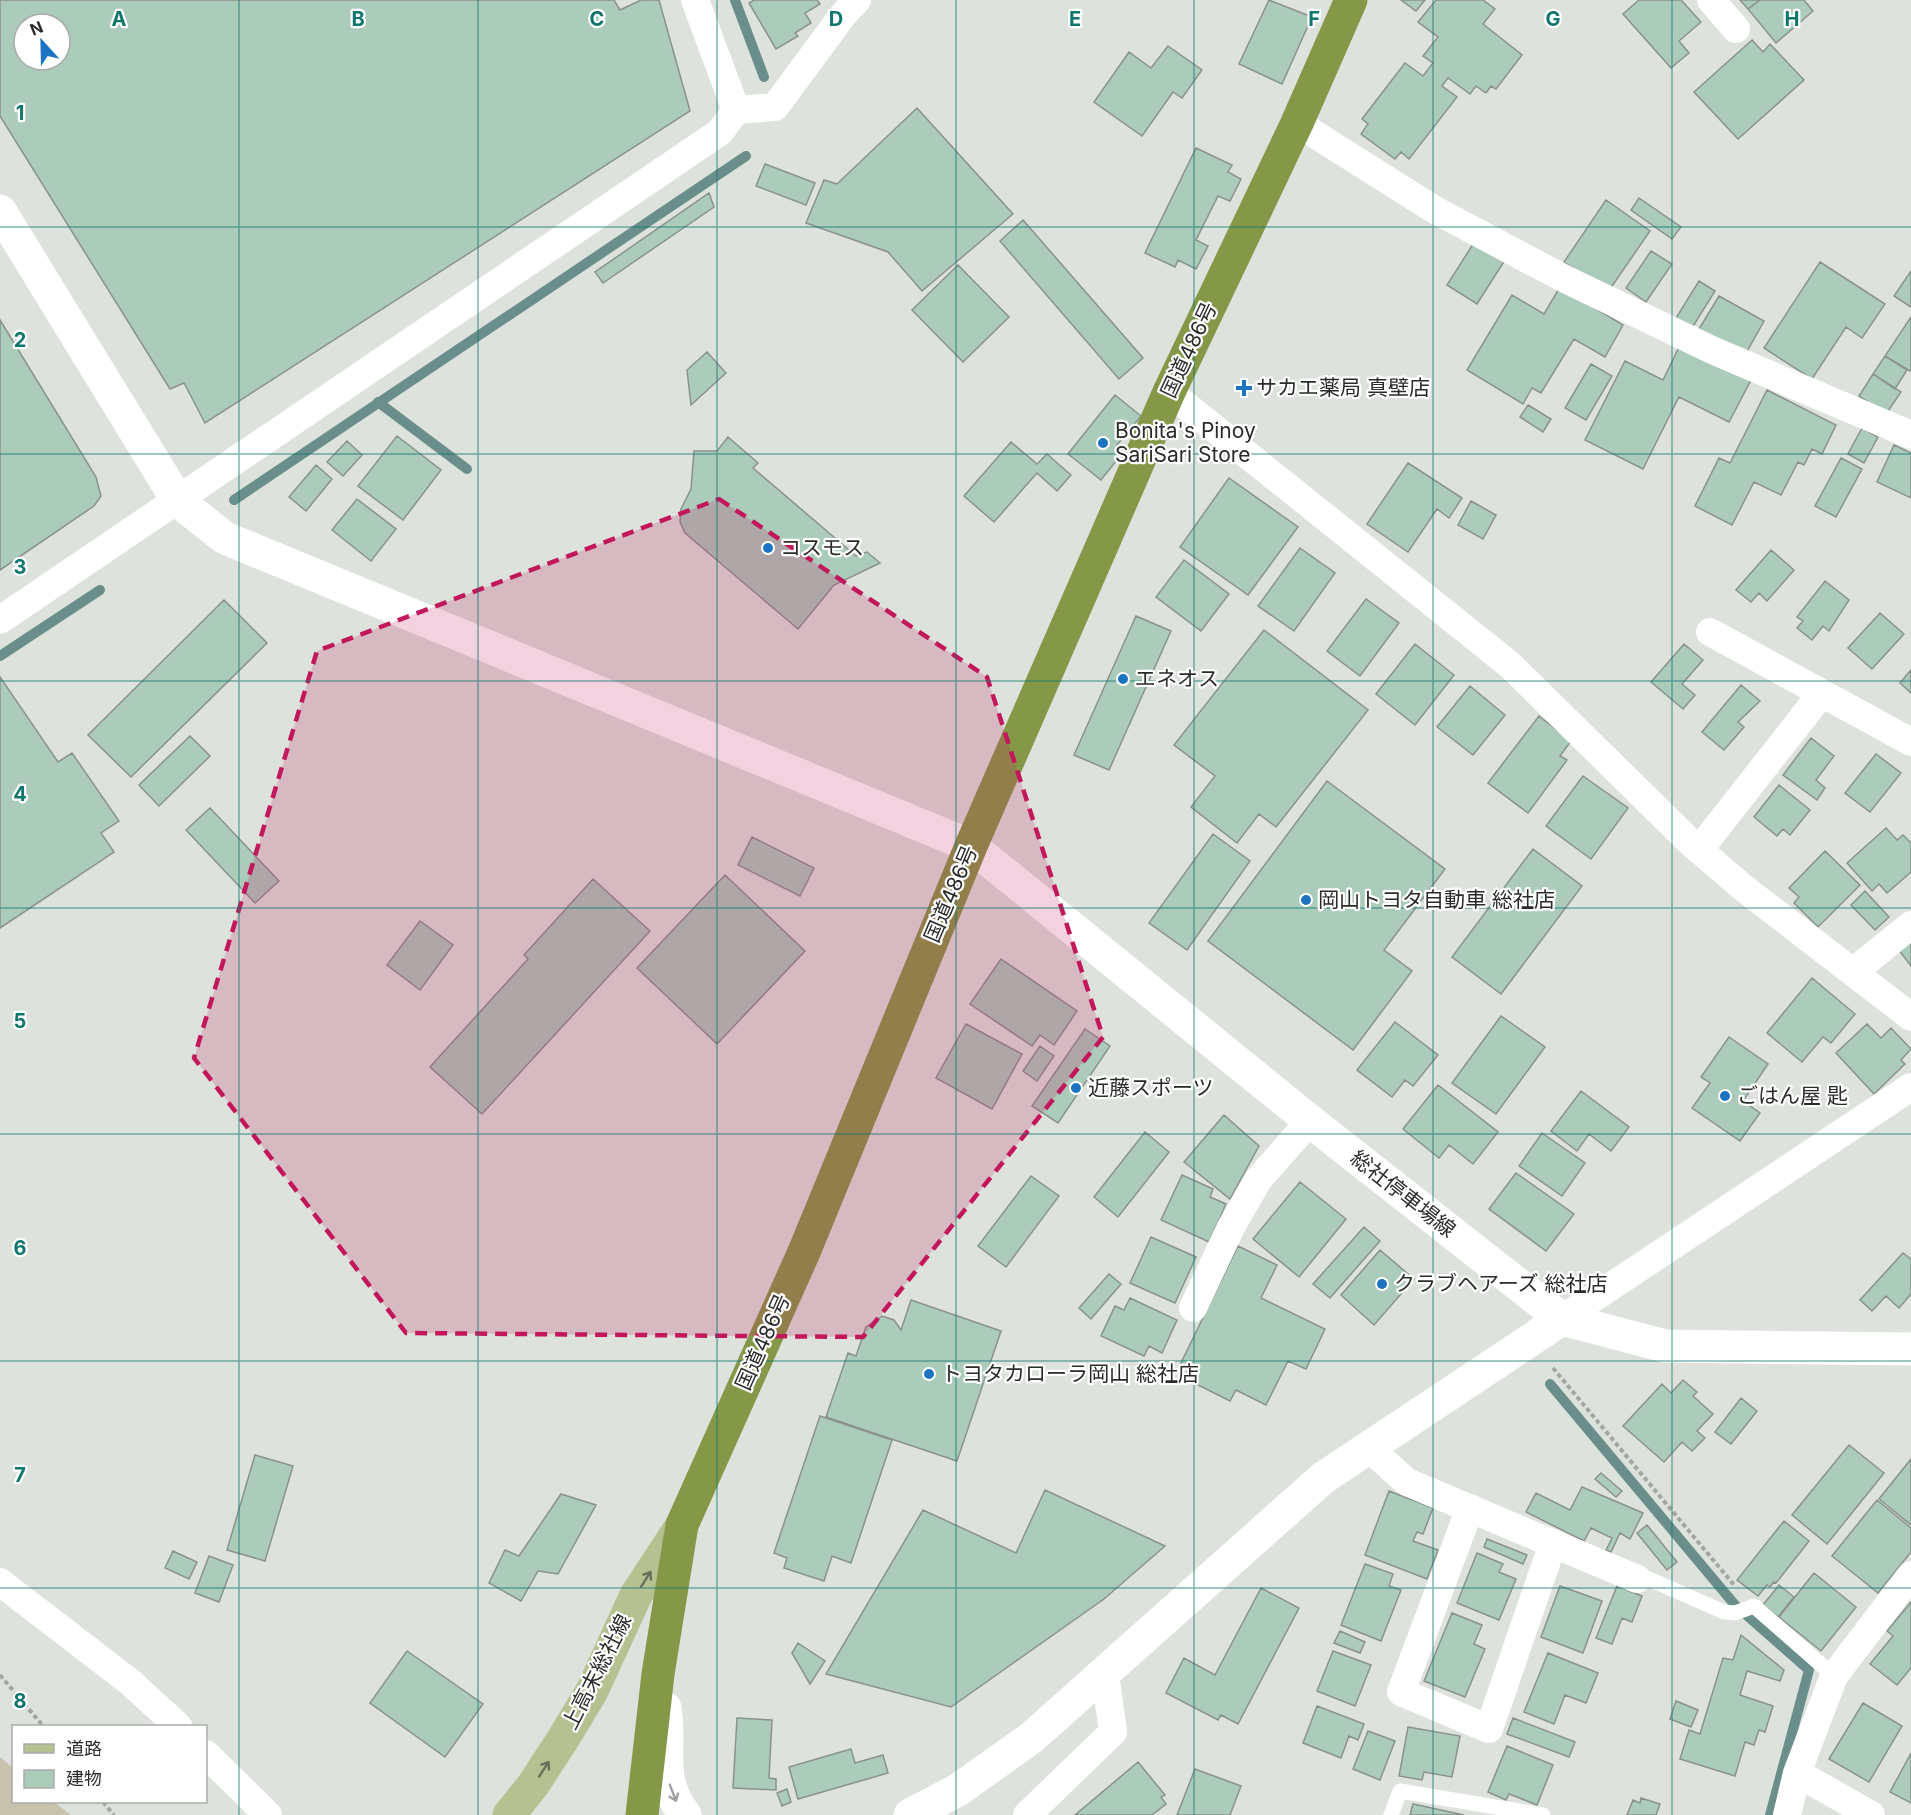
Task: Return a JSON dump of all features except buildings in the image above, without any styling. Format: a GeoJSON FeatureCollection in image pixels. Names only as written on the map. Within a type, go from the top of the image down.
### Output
{"type":"FeatureCollection","features":[{"type":"Feature","properties":{"kind":"highway","name":"国道486号"},"geometry":{"type":"LineString","coordinates":[[642,1815],[658,1674],[681,1525],[804,1252],[971,846],[1169,392],[1297,123],[1351,0]]}},
{"type":"Feature","properties":{"kind":"main road","name":"上高末総社線"},"geometry":{"type":"LineString","coordinates":[[509,1815],[534,1785],[580,1710],[636,1595],[681,1525]]}},
{"type":"Feature","properties":{"kind":"street"},"geometry":{"type":"LineString","coordinates":[[695,0],[736,110]]}},
{"type":"Feature","properties":{"kind":"street"},"geometry":{"type":"LineString","coordinates":[[0,620],[720,132],[736,110],[775,106],[843,15],[857,0]]}},
{"type":"Feature","properties":{"kind":"street"},"geometry":{"type":"LineString","coordinates":[[1711,0],[1736,29]]}},
{"type":"Feature","properties":{"kind":"street"},"geometry":{"type":"LineString","coordinates":[[1297,123],[1435,210],[1565,279],[1712,350],[1911,435]]}},
{"type":"Feature","properties":{"kind":"street"},"geometry":{"type":"LineString","coordinates":[[0,211],[178,501]]}},
{"type":"Feature","properties":{"kind":"street"},"geometry":{"type":"LineString","coordinates":[[1169,392],[1510,665],[1699,850],[1741,886],[1911,1017]]}},
{"type":"Feature","properties":{"kind":"street","name":"総社停車場線"},"geometry":{"type":"LineString","coordinates":[[178,501],[225,538],[971,846],[1310,1121],[1562,1319],[1665,1346],[1911,1348]]}},
{"type":"Feature","properties":{"kind":"street"},"geometry":{"type":"LineString","coordinates":[[1710,632],[1911,742]]}},
{"type":"Feature","properties":{"kind":"street"},"geometry":{"type":"LineString","coordinates":[[1699,850],[1822,693]]}},
{"type":"Feature","properties":{"kind":"street"},"geometry":{"type":"LineString","coordinates":[[1853,972],[1911,925]]}},
{"type":"Feature","properties":{"kind":"street"},"geometry":{"type":"LineString","coordinates":[[910,1815],[958,1790],[1031,1738],[1199,1586],[1323,1478],[1911,1087]]}},
{"type":"Feature","properties":{"kind":"street"},"geometry":{"type":"LineString","coordinates":[[1193,1308],[1231,1227],[1258,1180],[1310,1121]]}},
{"type":"Feature","properties":{"kind":"street"},"geometry":{"type":"LineString","coordinates":[[1369,1448],[1407,1482],[1637,1579]]}},
{"type":"Feature","properties":{"kind":"street"},"geometry":{"type":"LineString","coordinates":[[1470,1508],[1401,1692],[1490,1730],[1553,1543]]}},
{"type":"Feature","properties":{"kind":"street"},"geometry":{"type":"LineString","coordinates":[[1786,1815],[1797,1773],[1834,1676],[1910,1576]]}},
{"type":"Feature","properties":{"kind":"street"},"geometry":{"type":"LineString","coordinates":[[0,1582],[130,1682],[177,1725]]}},
{"type":"Feature","properties":{"kind":"street"},"geometry":{"type":"LineString","coordinates":[[658,1674],[666,1711],[665,1767],[671,1789],[685,1815]]}},
{"type":"Feature","properties":{"kind":"street"},"geometry":{"type":"LineString","coordinates":[[1027,1815],[1113,1732],[1104,1674]]}},
{"type":"Feature","properties":{"kind":"street"},"geometry":{"type":"LineString","coordinates":[[207,1755],[268,1815]]}},
{"type":"Feature","properties":{"kind":"street"},"geometry":{"type":"LineString","coordinates":[[1797,1773],[1871,1815]]}},
{"type":"Feature","properties":{"kind":"lane"},"geometry":{"type":"LineString","coordinates":[[1637,1579],[1649,1579],[1724,1612],[1745,1609],[1834,1676]]}},
{"type":"Feature","properties":{"kind":"lane"},"geometry":{"type":"LineString","coordinates":[[1391,1815],[1400,1791],[1543,1815]]}},
{"type":"Feature","properties":{"kind":"path"},"geometry":{"type":"LineString","coordinates":[[1552,1367],[1745,1609]]}},
{"type":"Feature","properties":{"kind":"path"},"geometry":{"type":"LineString","coordinates":[[0,1675],[42,1725]]}},
{"type":"Feature","properties":{"kind":"path"},"geometry":{"type":"LineString","coordinates":[[104,1803],[114,1815]]}},
{"type":"Feature","properties":{"kind":"highlighted area"},"geometry":{"type":"Polygon","coordinates":[[[719,499],[987,677],[1103,1037],[863,1337],[406,1333],[194,1058],[317,651],[719,499]]]}},
{"type":"Feature","properties":{"kind":"shaded area"},"geometry":{"type":"Polygon","coordinates":[[[0,1757],[12,1767],[12,1803],[55,1803],[71,1815],[0,1815],[0,1757]]]}},
{"type":"Feature","properties":{"kind":"waterway"},"geometry":{"type":"LineString","coordinates":[[735,0],[764,77]]}},
{"type":"Feature","properties":{"kind":"waterway"},"geometry":{"type":"LineString","coordinates":[[234,500],[746,156]]}},
{"type":"Feature","properties":{"kind":"waterway"},"geometry":{"type":"LineString","coordinates":[[378,402],[467,469]]}},
{"type":"Feature","properties":{"kind":"waterway"},"geometry":{"type":"LineString","coordinates":[[0,656],[100,590]]}},
{"type":"Feature","properties":{"kind":"waterway"},"geometry":{"type":"LineString","coordinates":[[1550,1384],[1735,1605],[1809,1670],[1770,1815]]}},
{"type":"Feature","properties":{"kind":"place","name":"サカエ薬局 真壁店"},"geometry":{"type":"Point","coordinates":[1244,388]}},
{"type":"Feature","properties":{"kind":"place","name":"Bonita's Pinoy SariSari Store"},"geometry":{"type":"Point","coordinates":[1103,443]}},
{"type":"Feature","properties":{"kind":"place","name":"コスモス"},"geometry":{"type":"Point","coordinates":[768,548]}},
{"type":"Feature","properties":{"kind":"place","name":"エネオス"},"geometry":{"type":"Point","coordinates":[1123,679]}},
{"type":"Feature","properties":{"kind":"place","name":"岡山トヨタ自動車 総社店"},"geometry":{"type":"Point","coordinates":[1306,900]}},
{"type":"Feature","properties":{"kind":"place","name":"近藤スポーツ"},"geometry":{"type":"Point","coordinates":[1076,1088]}},
{"type":"Feature","properties":{"kind":"place","name":"ごはん屋 匙"},"geometry":{"type":"Point","coordinates":[1725,1096]}},
{"type":"Feature","properties":{"kind":"place","name":"クラブヘアーズ 総社店"},"geometry":{"type":"Point","coordinates":[1382,1284]}},
{"type":"Feature","properties":{"kind":"place","name":"トヨタカローラ岡山 総社店"},"geometry":{"type":"Point","coordinates":[929,1374]}}]}
